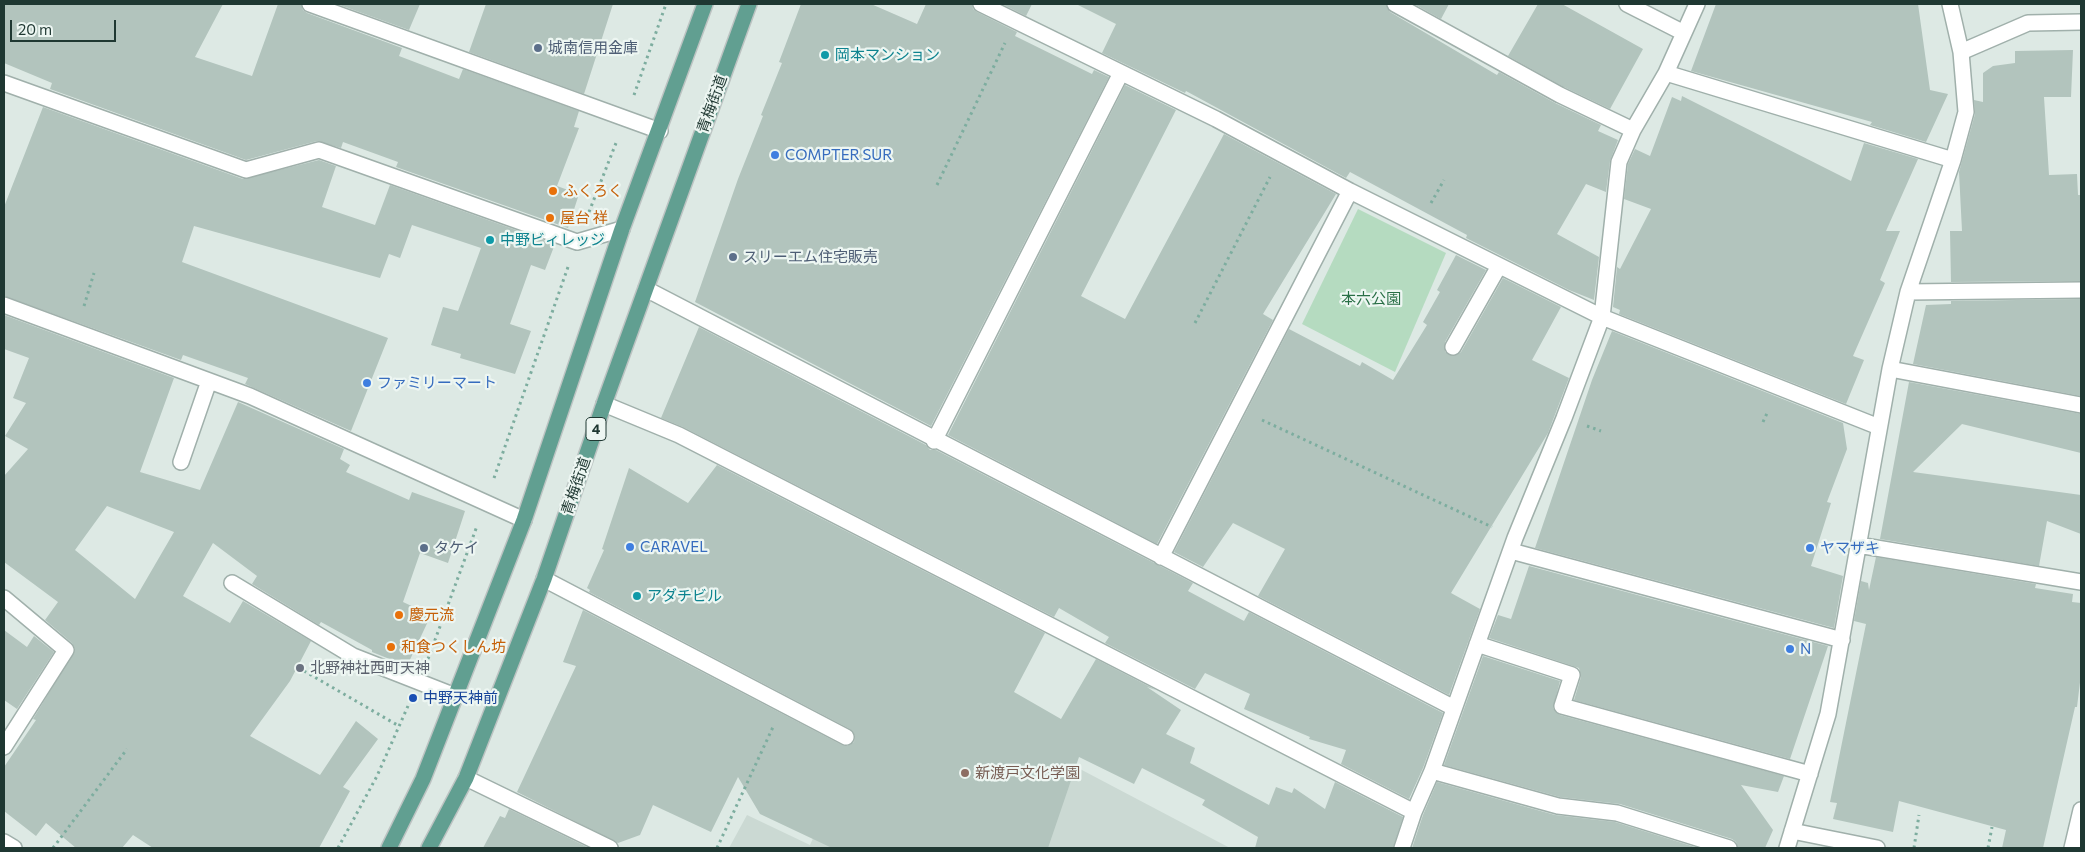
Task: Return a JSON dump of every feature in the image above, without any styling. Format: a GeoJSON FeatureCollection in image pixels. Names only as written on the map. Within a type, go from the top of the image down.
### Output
{"type":"FeatureCollection","features":[{"type":"Feature","properties":{"kind":"main road"},"geometry":{"type":"LineString","coordinates":[[389,848],[423,779],[524,520],[622,229],[660,131],[705,4]]}},
{"type":"Feature","properties":{"kind":"main road","name":"青梅街道"},"geometry":{"type":"LineString","coordinates":[[429,848],[466,778],[544,578],[604,404],[749,4]]}},
{"type":"Feature","properties":{"kind":"street"},"geometry":{"type":"LineString","coordinates":[[310,4],[660,131]]}},
{"type":"Feature","properties":{"kind":"street"},"geometry":{"type":"LineString","coordinates":[[981,4],[1216,119],[1350,191],[1602,317],[1879,427]]}},
{"type":"Feature","properties":{"kind":"street"},"geometry":{"type":"LineString","coordinates":[[1395,4],[1560,95],[1633,130]]}},
{"type":"Feature","properties":{"kind":"street"},"geometry":{"type":"LineString","coordinates":[[1627,4],[1684,33]]}},
{"type":"Feature","properties":{"kind":"street"},"geometry":{"type":"LineString","coordinates":[[1402,848],[1414,812],[1432,771],[1513,544],[1602,317],[1619,162],[1633,130],[1666,73],[1698,4]]}},
{"type":"Feature","properties":{"kind":"street"},"geometry":{"type":"LineString","coordinates":[[1786,848],[1828,714],[1879,427],[1908,292],[1953,160],[1966,112],[1961,52],[1950,4]]}},
{"type":"Feature","properties":{"kind":"street"},"geometry":{"type":"LineString","coordinates":[[1961,52],[2028,23],[2081,22]]}},
{"type":"Feature","properties":{"kind":"street"},"geometry":{"type":"LineString","coordinates":[[934,440],[1121,73]]}},
{"type":"Feature","properties":{"kind":"street"},"geometry":{"type":"LineString","coordinates":[[1666,73],[1953,160]]}},
{"type":"Feature","properties":{"kind":"street"},"geometry":{"type":"LineString","coordinates":[[4,83],[246,170],[319,150],[577,242],[622,229]]}},
{"type":"Feature","properties":{"kind":"street"},"geometry":{"type":"LineString","coordinates":[[1161,557],[1350,191]]}},
{"type":"Feature","properties":{"kind":"street"},"geometry":{"type":"LineString","coordinates":[[1453,347],[1499,266]]}},
{"type":"Feature","properties":{"kind":"street"},"geometry":{"type":"LineString","coordinates":[[646,289],[1454,708]]}},
{"type":"Feature","properties":{"kind":"street"},"geometry":{"type":"LineString","coordinates":[[1908,292],[2081,290]]}},
{"type":"Feature","properties":{"kind":"street"},"geometry":{"type":"LineString","coordinates":[[4,305],[250,396],[524,520]]}},
{"type":"Feature","properties":{"kind":"street"},"geometry":{"type":"LineString","coordinates":[[1890,369],[2081,404]]}},
{"type":"Feature","properties":{"kind":"street"},"geometry":{"type":"LineString","coordinates":[[181,462],[209,381]]}},
{"type":"Feature","properties":{"kind":"street"},"geometry":{"type":"LineString","coordinates":[[604,404],[679,435],[1414,812]]}},
{"type":"Feature","properties":{"kind":"street"},"geometry":{"type":"LineString","coordinates":[[1513,544],[1842,640]]}},
{"type":"Feature","properties":{"kind":"street"},"geometry":{"type":"LineString","coordinates":[[1858,545],[2081,582]]}},
{"type":"Feature","properties":{"kind":"street"},"geometry":{"type":"LineString","coordinates":[[544,578],[846,737]]}},
{"type":"Feature","properties":{"kind":"street"},"geometry":{"type":"LineString","coordinates":[[232,583],[353,656],[455,696]]}},
{"type":"Feature","properties":{"kind":"street"},"geometry":{"type":"LineString","coordinates":[[4,598],[66,650],[4,747]]}},
{"type":"Feature","properties":{"kind":"street"},"geometry":{"type":"LineString","coordinates":[[1477,644],[1572,675],[1562,706],[1810,774]]}},
{"type":"Feature","properties":{"kind":"street"},"geometry":{"type":"LineString","coordinates":[[1432,771],[1558,806],[1617,813],[1729,848]]}},
{"type":"Feature","properties":{"kind":"street"},"geometry":{"type":"LineString","coordinates":[[466,778],[610,848]]}},
{"type":"Feature","properties":{"kind":"street"},"geometry":{"type":"LineString","coordinates":[[2072,848],[2081,810]]}},
{"type":"Feature","properties":{"kind":"street"},"geometry":{"type":"LineString","coordinates":[[1792,831],[1877,848]]}},
{"type":"Feature","properties":{"kind":"street"},"geometry":{"type":"LineString","coordinates":[[4,842],[14,848]]}},
{"type":"Feature","properties":{"kind":"path"},"geometry":{"type":"LineString","coordinates":[[338,848],[377,776],[418,683],[486,502],[577,242],[625,119],[666,4]]}},
{"type":"Feature","properties":{"kind":"path"},"geometry":{"type":"LineString","coordinates":[[937,185],[1016,20]]}},
{"type":"Feature","properties":{"kind":"path"},"geometry":{"type":"LineString","coordinates":[[1195,323],[1282,154]]}},
{"type":"Feature","properties":{"kind":"path"},"geometry":{"type":"LineString","coordinates":[[76,332],[94,273]]}},
{"type":"Feature","properties":{"kind":"path"},"geometry":{"type":"LineString","coordinates":[[1237,409],[1513,544]]}},
{"type":"Feature","properties":{"kind":"path"},"geometry":{"type":"LineString","coordinates":[[304,671],[399,726]]}},
{"type":"Feature","properties":{"kind":"path"},"geometry":{"type":"LineString","coordinates":[[717,848],[784,704]]}},
{"type":"Feature","properties":{"kind":"path"},"geometry":{"type":"LineString","coordinates":[[53,848],[127,749]]}},
{"type":"Feature","properties":{"kind":"path"},"geometry":{"type":"LineString","coordinates":[[1914,848],[1919,815]]}},
{"type":"Feature","properties":{"kind":"path"},"geometry":{"type":"LineString","coordinates":[[1988,848],[1992,826]]}},
{"type":"Feature","properties":{"kind":"shaded area","name":"新渡戸文化学園"},"geometry":{"type":"Polygon","coordinates":[[[892,670],[1230,848],[729,848],[747,815],[810,845],[861,731],[892,670]]]}},
{"type":"Feature","properties":{"kind":"green space","name":"本六公園"},"geometry":{"type":"Polygon","coordinates":[[[1358,209],[1446,253],[1395,372],[1302,324],[1358,209]]]}},
{"type":"Feature","properties":{"kind":"building"},"geometry":{"type":"Polygon","coordinates":[[[4,4],[223,4],[195,57],[252,76],[278,4],[301,4],[303,10],[307,13],[402,48],[399,56],[459,79],[463,69],[579,111],[574,127],[579,128],[557,186],[579,194],[568,228],[396,167],[398,162],[343,142],[341,148],[317,141],[246,160],[50,89],[52,83],[4,63],[4,4]]]}},
{"type":"Feature","properties":{"kind":"building"},"geometry":{"type":"Polygon","coordinates":[[[337,4],[420,4],[409,30],[337,4]]]}},
{"type":"Feature","properties":{"kind":"building"},"geometry":{"type":"Polygon","coordinates":[[[486,4],[613,4],[584,94],[469,52],[486,4]]]}},
{"type":"Feature","properties":{"kind":"building"},"geometry":{"type":"Polygon","coordinates":[[[801,4],[871,4],[917,24],[926,4],[972,4],[973,9],[977,12],[1017,32],[1015,36],[1092,74],[1094,70],[1109,77],[931,426],[695,302],[738,179],[763,116],[761,115],[782,63],[779,62],[801,4]]]}},
{"type":"Feature","properties":{"kind":"building"},"geometry":{"type":"Polygon","coordinates":[[[1002,4],[1032,4],[1026,16],[1002,4]]]}},
{"type":"Feature","properties":{"kind":"building"},"geometry":{"type":"Polygon","coordinates":[[[1076,4],[1386,4],[1390,12],[1497,75],[1499,72],[1555,103],[1601,125],[1598,131],[1618,140],[1610,161],[1606,192],[1586,184],[1557,234],[1599,257],[1594,300],[1569,290],[1466,238],[1467,235],[1350,172],[1346,178],[1186,91],[1185,93],[1102,53],[1116,24],[1076,4]]]}},
{"type":"Feature","properties":{"kind":"building"},"geometry":{"type":"Polygon","coordinates":[[[1414,4],[1449,4],[1441,19],[1414,4]]]}},
{"type":"Feature","properties":{"kind":"building"},"geometry":{"type":"Polygon","coordinates":[[[1538,4],[1562,4],[1643,49],[1610,109],[1564,87],[1508,56],[1538,4]]]}},
{"type":"Feature","properties":{"kind":"building"},"geometry":{"type":"Polygon","coordinates":[[[1716,4],[1918,4],[1930,90],[1948,94],[1926,142],[1870,125],[1872,122],[1691,71],[1716,4]]]}},
{"type":"Feature","properties":{"kind":"building"},"geometry":{"type":"Polygon","coordinates":[[[2073,50],[2071,97],[2044,97],[2049,175],[2077,174],[2078,195],[2081,195],[2081,281],[1951,282],[1950,231],[1962,231],[1959,172],[1975,114],[1974,100],[1983,102],[1983,73],[1993,66],[2015,63],[2015,51],[2073,50]]]}},
{"type":"Feature","properties":{"kind":"building"},"geometry":{"type":"Polygon","coordinates":[[[1125,85],[1176,110],[1081,296],[1125,319],[1224,134],[1336,194],[1263,314],[1273,320],[1157,544],[948,435],[1125,85]]]}},
{"type":"Feature","properties":{"kind":"building"},"geometry":{"type":"Polygon","coordinates":[[[1682,96],[1851,181],[1864,143],[1918,159],[1886,231],[1900,231],[1880,280],[1885,283],[1853,356],[1864,360],[1846,404],[1619,314],[1620,310],[1613,307],[1617,267],[1620,269],[1651,209],[1624,199],[1628,164],[1635,149],[1650,156],[1672,97],[1681,101],[1682,96]]]}},
{"type":"Feature","properties":{"kind":"building"},"geometry":{"type":"Polygon","coordinates":[[[43,107],[243,179],[319,160],[336,166],[322,207],[375,225],[390,185],[555,244],[545,270],[531,265],[510,324],[531,331],[515,374],[460,358],[461,354],[431,345],[443,307],[458,311],[481,248],[412,225],[400,258],[389,254],[380,278],[194,226],[182,262],[388,338],[351,431],[245,384],[248,378],[183,355],[181,360],[4,296],[4,207],[43,107]]]}},
{"type":"Feature","properties":{"kind":"building"},"geometry":{"type":"Polygon","coordinates":[[[1456,255],[1486,270],[1445,342],[1445,352],[1454,356],[1461,352],[1503,278],[1561,307],[1532,360],[1569,378],[1548,433],[1451,593],[1480,609],[1449,695],[1258,596],[1285,549],[1233,523],[1203,567],[1174,552],[1289,329],[1360,366],[1362,362],[1393,380],[1427,325],[1423,322],[1440,292],[1437,290],[1456,255]]]}},
{"type":"Feature","properties":{"kind":"building"},"geometry":{"type":"Polygon","coordinates":[[[2081,299],[2081,396],[1913,364],[1926,305],[1951,304],[1951,301],[2081,299]]]}},
{"type":"Feature","properties":{"kind":"building"},"geometry":{"type":"Polygon","coordinates":[[[4,315],[174,378],[140,472],[200,490],[238,402],[344,449],[340,459],[350,465],[346,472],[409,500],[412,492],[465,511],[448,563],[420,553],[403,602],[431,615],[407,666],[372,652],[372,650],[321,622],[319,625],[252,584],[257,576],[213,543],[183,596],[230,623],[243,601],[311,641],[290,681],[250,736],[320,775],[356,721],[378,739],[343,787],[350,791],[319,848],[153,848],[133,835],[122,848],[76,848],[46,823],[36,836],[4,811],[4,767],[36,720],[33,719],[75,650],[72,643],[45,620],[58,602],[4,562],[4,476],[28,449],[5,436],[26,403],[13,398],[29,358],[4,349],[4,315]],[[107,506],[75,550],[135,599],[174,532],[107,506]]]}},
{"type":"Feature","properties":{"kind":"building"},"geometry":{"type":"Polygon","coordinates":[[[699,327],[926,445],[930,450],[936,450],[1193,583],[1188,591],[1244,621],[1249,612],[1443,713],[1423,768],[1409,799],[1341,764],[1346,750],[1309,739],[1310,737],[1244,709],[1250,694],[1205,673],[1195,689],[1105,643],[1109,637],[1059,608],[1054,617],[683,427],[661,418],[699,327]]]}},
{"type":"Feature","properties":{"kind":"building"},"geometry":{"type":"Polygon","coordinates":[[[1612,331],[1843,423],[1847,449],[1827,502],[1831,503],[1811,566],[1843,576],[1834,628],[1535,548],[1592,380],[1612,331]]]}},
{"type":"Feature","properties":{"kind":"building"},"geometry":{"type":"Polygon","coordinates":[[[1909,382],[2081,414],[2081,453],[1962,424],[1913,472],[2081,495],[2081,534],[2047,521],[2039,566],[1880,539],[1909,382]]]}},
{"type":"Feature","properties":{"kind":"building"},"geometry":{"type":"Polygon","coordinates":[[[717,465],[1045,633],[1014,692],[1061,719],[1096,659],[1156,690],[1147,687],[1181,710],[1166,734],[1195,748],[1190,763],[1269,805],[1276,787],[1292,793],[1294,788],[1325,809],[1335,782],[1403,817],[1393,848],[1255,848],[1258,837],[1202,805],[1205,800],[1142,768],[1134,784],[1079,757],[1048,848],[832,848],[760,814],[738,777],[711,832],[653,805],[640,835],[618,843],[517,792],[576,666],[563,662],[583,610],[842,745],[847,746],[854,742],[855,736],[850,729],[589,592],[590,590],[587,588],[604,550],[602,549],[629,468],[688,503],[717,465]]]}},
{"type":"Feature","properties":{"kind":"building"},"geometry":{"type":"Polygon","coordinates":[[[1876,557],[2036,584],[2035,588],[2073,594],[2072,602],[2081,603],[2081,674],[2077,707],[2075,707],[2043,848],[2002,848],[2006,830],[1899,801],[1893,832],[1833,819],[1837,803],[1830,802],[1866,624],[1854,621],[1861,581],[1868,583],[1869,590],[1876,557]]]}},
{"type":"Feature","properties":{"kind":"building"},"geometry":{"type":"Polygon","coordinates":[[[1529,566],[1828,646],[1790,759],[1574,700],[1581,677],[1579,668],[1489,638],[1498,615],[1511,619],[1529,566]]]}},
{"type":"Feature","properties":{"kind":"building"},"geometry":{"type":"Polygon","coordinates":[[[4,630],[27,647],[34,636],[54,652],[17,709],[4,700],[4,630]]]}},
{"type":"Feature","properties":{"kind":"building"},"geometry":{"type":"Polygon","coordinates":[[[1483,656],[1560,681],[1553,708],[1560,715],[1784,776],[1778,792],[1741,785],[1773,830],[1765,848],[1738,848],[1736,842],[1732,839],[1620,804],[1560,797],[1444,765],[1483,656]]]}},
{"type":"Feature","properties":{"kind":"building"},"geometry":{"type":"Polygon","coordinates":[[[1437,782],[1555,815],[1615,822],[1698,848],[1412,848],[1437,782]]]}},
{"type":"Feature","properties":{"kind":"building"},"geometry":{"type":"Polygon","coordinates":[[[509,809],[589,848],[483,848],[500,816],[505,818],[509,809]]]}},
{"type":"Feature","properties":{"kind":"place","name":"城南信用金庫"},"geometry":{"type":"Point","coordinates":[538,48]}},
{"type":"Feature","properties":{"kind":"place","name":"岡本マンション"},"geometry":{"type":"Point","coordinates":[825,55]}},
{"type":"Feature","properties":{"kind":"place","name":"COMPTER SUR"},"geometry":{"type":"Point","coordinates":[775,155]}},
{"type":"Feature","properties":{"kind":"place","name":"ふくろく"},"geometry":{"type":"Point","coordinates":[553,191]}},
{"type":"Feature","properties":{"kind":"place","name":"屋台 祥"},"geometry":{"type":"Point","coordinates":[550,218]}},
{"type":"Feature","properties":{"kind":"place","name":"中野ビィレッジ"},"geometry":{"type":"Point","coordinates":[490,240]}},
{"type":"Feature","properties":{"kind":"place","name":"スリーエム住宅販売"},"geometry":{"type":"Point","coordinates":[733,257]}},
{"type":"Feature","properties":{"kind":"place","name":"ファミリーマート"},"geometry":{"type":"Point","coordinates":[367,383]}},
{"type":"Feature","properties":{"kind":"place","name":"CARAVEL"},"geometry":{"type":"Point","coordinates":[630,547]}},
{"type":"Feature","properties":{"kind":"place","name":"タケイ"},"geometry":{"type":"Point","coordinates":[424,548]}},
{"type":"Feature","properties":{"kind":"place","name":"ヤマザキ"},"geometry":{"type":"Point","coordinates":[1810,548]}},
{"type":"Feature","properties":{"kind":"place","name":"アダチビル"},"geometry":{"type":"Point","coordinates":[637,596]}},
{"type":"Feature","properties":{"kind":"place","name":"慶元流"},"geometry":{"type":"Point","coordinates":[399,615]}},
{"type":"Feature","properties":{"kind":"place","name":"和食つくしん坊"},"geometry":{"type":"Point","coordinates":[391,647]}},
{"type":"Feature","properties":{"kind":"place","name":"N"},"geometry":{"type":"Point","coordinates":[1790,649]}},
{"type":"Feature","properties":{"kind":"place","name":"北野神社西町天神"},"geometry":{"type":"Point","coordinates":[300,668]}},
{"type":"Feature","properties":{"kind":"place","name":"中野天神前"},"geometry":{"type":"Point","coordinates":[413,698]}},
{"type":"Feature","properties":{"kind":"place","name":"新渡戸文化学園"},"geometry":{"type":"Point","coordinates":[965,773]}}]}
